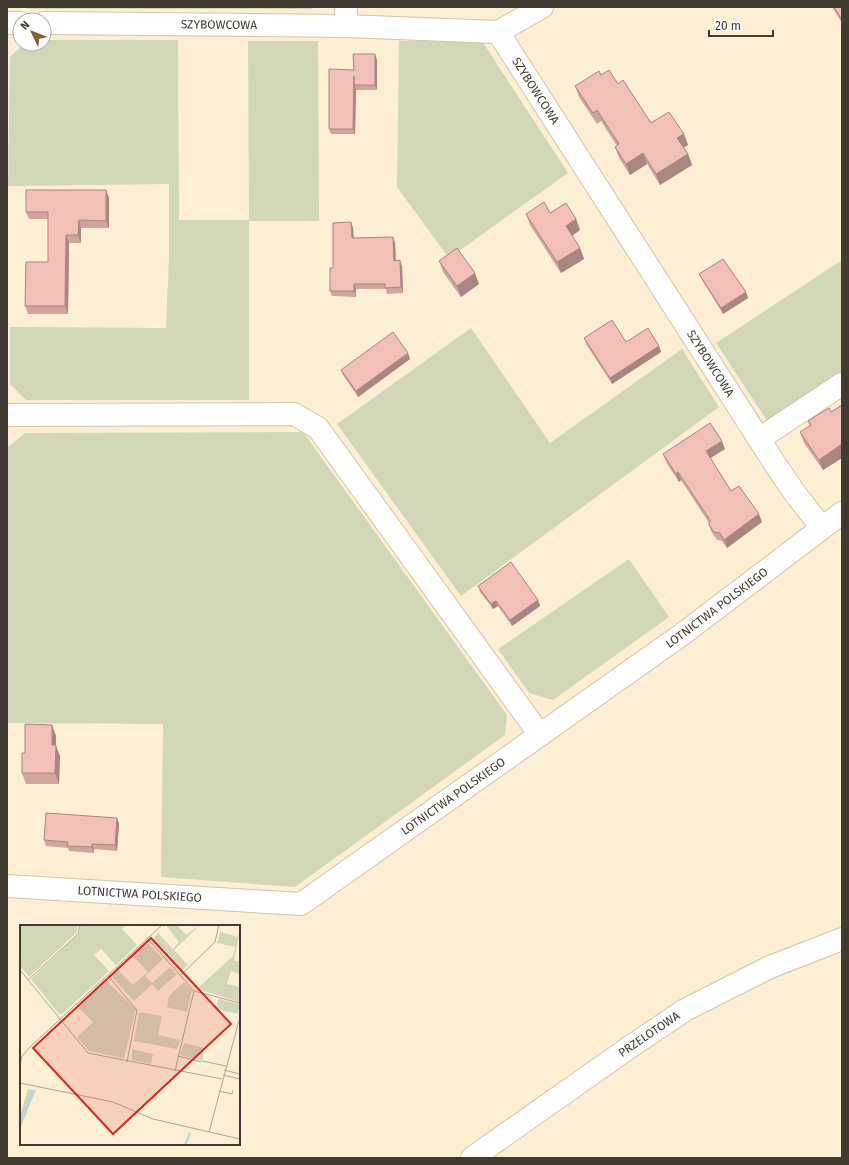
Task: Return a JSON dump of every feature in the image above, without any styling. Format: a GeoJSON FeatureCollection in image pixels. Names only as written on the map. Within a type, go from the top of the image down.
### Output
{"type":"FeatureCollection","features":[{"type":"Feature","properties":{"kind":"street"},"geometry":{"type":"LineString","coordinates":[[498,32],[542,7]]}},
{"type":"Feature","properties":{"kind":"street","name":"SZYBOWCOWA"},"geometry":{"type":"LineString","coordinates":[[52,23],[346,17],[498,32],[759,439],[794,492],[822,528]]}},
{"type":"Feature","properties":{"kind":"street"},"geometry":{"type":"LineString","coordinates":[[759,439],[842,384]]}},
{"type":"Feature","properties":{"kind":"street"},"geometry":{"type":"LineString","coordinates":[[7,415],[294,414],[318,428],[540,735]]}},
{"type":"Feature","properties":{"kind":"street","name":"LOTNICTWA POLSKIEGO"},"geometry":{"type":"LineString","coordinates":[[7,886],[301,904],[684,633],[842,513]]}},
{"type":"Feature","properties":{"kind":"street","name":"PRZELOTOWA"},"geometry":{"type":"LineString","coordinates":[[472,1158],[685,1010],[770,967],[842,939]]}},
{"type":"Feature","properties":{"kind":"green space"},"geometry":{"type":"Polygon","coordinates":[[[26,7],[314,7],[311,9],[28,9],[26,7]]]}},
{"type":"Feature","properties":{"kind":"green space"},"geometry":{"type":"Polygon","coordinates":[[[52,40],[178,40],[179,220],[249,220],[248,41],[318,41],[319,221],[249,221],[249,400],[26,400],[10,384],[10,327],[166,328],[169,258],[169,184],[8,186],[10,57],[15,52],[52,52],[52,40]]]}},
{"type":"Feature","properties":{"kind":"green space"},"geometry":{"type":"Polygon","coordinates":[[[399,41],[482,41],[568,173],[449,258],[397,187],[399,41]]]}},
{"type":"Feature","properties":{"kind":"green space"},"geometry":{"type":"Polygon","coordinates":[[[842,260],[842,374],[768,422],[716,343],[842,260]]]}},
{"type":"Feature","properties":{"kind":"green space"},"geometry":{"type":"Polygon","coordinates":[[[471,328],[550,443],[682,349],[719,407],[461,596],[337,424],[471,328]]]}},
{"type":"Feature","properties":{"kind":"green space"},"geometry":{"type":"Polygon","coordinates":[[[303,432],[507,715],[505,735],[295,887],[161,877],[163,724],[7,723],[8,447],[25,433],[303,432]]]}},
{"type":"Feature","properties":{"kind":"green space"},"geometry":{"type":"Polygon","coordinates":[[[629,559],[669,617],[553,700],[529,693],[498,649],[629,559]]]}},
{"type":"Feature","properties":{"kind":"building"},"geometry":{"type":"Polygon","coordinates":[[[834,7],[842,7],[842,20],[834,7]]]}},
{"type":"Feature","properties":{"kind":"building"},"geometry":{"type":"Polygon","coordinates":[[[353,54],[375,54],[375,85],[354,85],[354,76],[353,129],[329,129],[329,69],[354,70],[353,54]]]}},
{"type":"Feature","properties":{"kind":"building"},"geometry":{"type":"Polygon","coordinates":[[[609,70],[618,84],[623,80],[651,123],[669,112],[684,134],[677,138],[688,154],[656,174],[643,153],[626,164],[615,147],[619,144],[597,110],[593,113],[575,86],[599,71],[601,75],[609,70]]]}},
{"type":"Feature","properties":{"kind":"building"},"geometry":{"type":"Polygon","coordinates":[[[26,190],[106,190],[106,221],[79,220],[78,235],[66,235],[65,306],[25,306],[26,262],[48,262],[48,212],[26,212],[26,190]]]}},
{"type":"Feature","properties":{"kind":"building"},"geometry":{"type":"Polygon","coordinates":[[[544,202],[550,213],[566,203],[576,219],[566,226],[580,248],[557,262],[526,214],[544,202]]]}},
{"type":"Feature","properties":{"kind":"building"},"geometry":{"type":"Polygon","coordinates":[[[351,222],[352,238],[393,237],[394,261],[400,260],[401,287],[385,288],[385,284],[354,284],[354,291],[330,291],[330,268],[333,268],[333,223],[351,222]]]}},
{"type":"Feature","properties":{"kind":"building"},"geometry":{"type":"Polygon","coordinates":[[[457,248],[475,273],[457,286],[439,261],[457,248]]]}},
{"type":"Feature","properties":{"kind":"building"},"geometry":{"type":"Polygon","coordinates":[[[723,259],[746,292],[721,308],[699,274],[723,259]]]}},
{"type":"Feature","properties":{"kind":"building"},"geometry":{"type":"Polygon","coordinates":[[[612,320],[626,342],[648,328],[659,346],[610,378],[584,338],[612,320]]]}},
{"type":"Feature","properties":{"kind":"building"},"geometry":{"type":"Polygon","coordinates":[[[393,332],[408,353],[356,391],[341,370],[393,332]]]}},
{"type":"Feature","properties":{"kind":"building"},"geometry":{"type":"Polygon","coordinates":[[[842,405],[842,444],[819,460],[800,432],[811,425],[808,421],[829,408],[831,412],[842,405]]]}},
{"type":"Feature","properties":{"kind":"building"},"geometry":{"type":"Polygon","coordinates":[[[710,423],[722,441],[706,451],[731,491],[739,486],[759,514],[724,540],[720,533],[714,532],[709,525],[710,520],[678,472],[676,474],[663,454],[710,423]]]}},
{"type":"Feature","properties":{"kind":"building"},"geometry":{"type":"Polygon","coordinates":[[[511,562],[538,600],[510,620],[496,601],[491,604],[478,586],[511,562]]]}},
{"type":"Feature","properties":{"kind":"building"},"geometry":{"type":"Polygon","coordinates":[[[25,724],[52,725],[52,745],[56,745],[55,773],[22,773],[22,753],[25,753],[25,724]]]}},
{"type":"Feature","properties":{"kind":"building"},"geometry":{"type":"Polygon","coordinates":[[[46,813],[117,818],[115,845],[92,844],[92,847],[67,846],[68,842],[44,840],[46,813]]]}}]}
